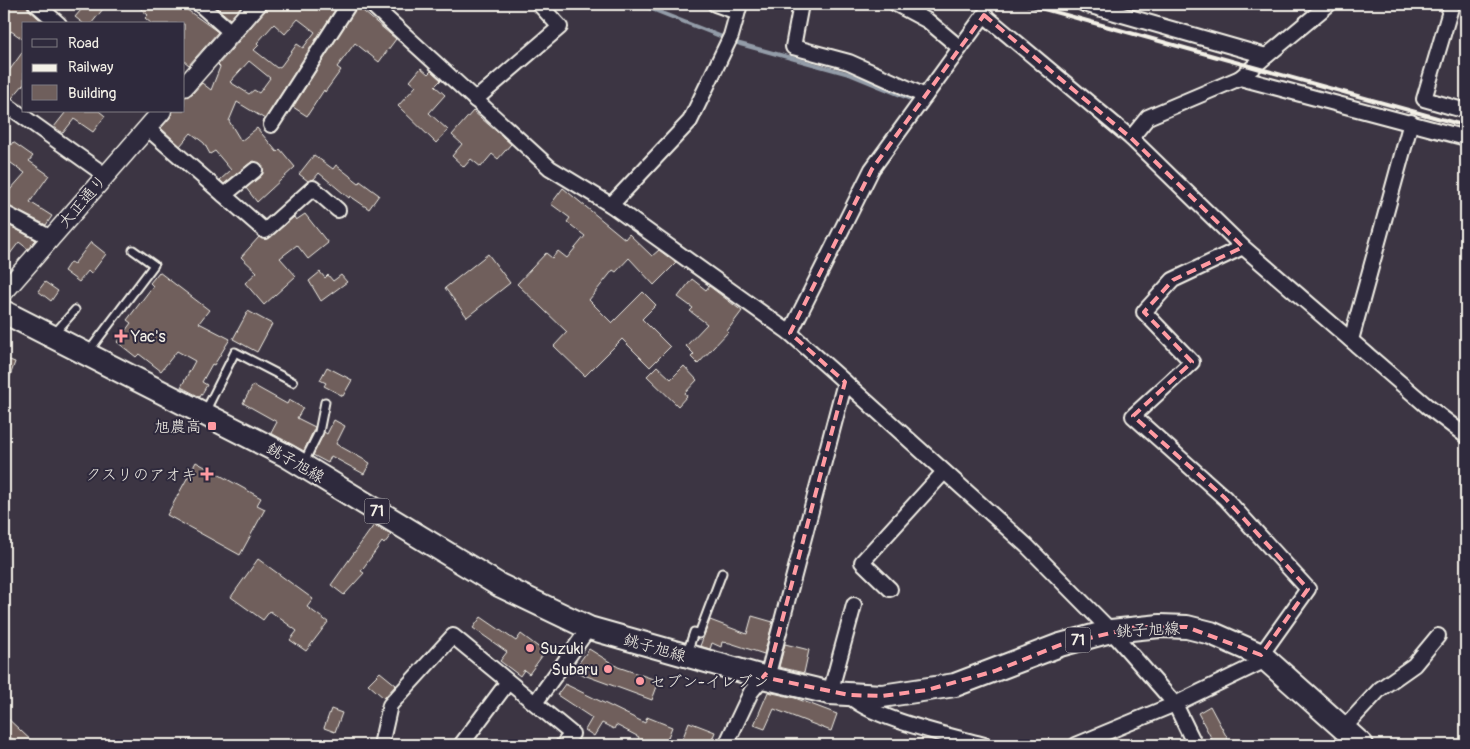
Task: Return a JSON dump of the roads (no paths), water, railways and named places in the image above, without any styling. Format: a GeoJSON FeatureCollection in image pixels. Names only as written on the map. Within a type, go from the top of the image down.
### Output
{"type":"FeatureCollection","features":[{"type":"Feature","properties":{"kind":"main road","name":"銚子旭線"},"geometry":{"type":"LineString","coordinates":[[4,312],[302,465],[499,585],[588,628],[762,677],[840,694],[882,696],[955,685],[1060,645],[1110,631],[1152,626],[1187,627],[1211,633],[1263,657],[1362,745]]}},
{"type":"Feature","properties":{"kind":"street"},"geometry":{"type":"LineString","coordinates":[[36,4],[57,22]]}},
{"type":"Feature","properties":{"kind":"street"},"geometry":{"type":"LineString","coordinates":[[199,4],[232,33]]}},
{"type":"Feature","properties":{"kind":"street"},"geometry":{"type":"LineString","coordinates":[[185,86],[257,4]]}},
{"type":"Feature","properties":{"kind":"street"},"geometry":{"type":"LineString","coordinates":[[271,125],[349,4]]}},
{"type":"Feature","properties":{"kind":"street"},"geometry":{"type":"LineString","coordinates":[[371,4],[550,168],[611,205],[790,333],[845,382],[1027,546],[1110,631],[1175,704],[1196,745]]}},
{"type":"Feature","properties":{"kind":"street"},"geometry":{"type":"LineString","coordinates":[[475,100],[560,26],[539,4]]}},
{"type":"Feature","properties":{"kind":"street"},"geometry":{"type":"LineString","coordinates":[[611,205],[690,120],[732,36],[739,8],[715,4]]}},
{"type":"Feature","properties":{"kind":"street"},"geometry":{"type":"LineString","coordinates":[[801,4],[792,47],[849,62],[925,96]]}},
{"type":"Feature","properties":{"kind":"street"},"geometry":{"type":"LineString","coordinates":[[896,4],[928,21],[960,48]]}},
{"type":"Feature","properties":{"kind":"street"},"geometry":{"type":"LineString","coordinates":[[1084,4],[1266,56]]}},
{"type":"Feature","properties":{"kind":"street"},"geometry":{"type":"LineString","coordinates":[[1131,138],[1148,117],[1240,78],[1329,4]]}},
{"type":"Feature","properties":{"kind":"street"},"geometry":{"type":"LineString","coordinates":[[1452,4],[1424,99],[1466,111]]}},
{"type":"Feature","properties":{"kind":"street"},"geometry":{"type":"LineString","coordinates":[[790,333],[872,169],[984,15],[1131,138],[1243,247],[1466,436]]}},
{"type":"Feature","properties":{"kind":"street"},"geometry":{"type":"LineString","coordinates":[[1240,78],[1466,138]]}},
{"type":"Feature","properties":{"kind":"street"},"geometry":{"type":"LineString","coordinates":[[4,103],[105,174]]}},
{"type":"Feature","properties":{"kind":"street","name":"大正通り"},"geometry":{"type":"LineString","coordinates":[[4,292],[105,174],[161,112]]}},
{"type":"Feature","properties":{"kind":"street"},"geometry":{"type":"LineString","coordinates":[[1351,340],[1411,122]]}},
{"type":"Feature","properties":{"kind":"street"},"geometry":{"type":"LineString","coordinates":[[147,128],[265,231],[313,188],[338,210]]}},
{"type":"Feature","properties":{"kind":"street"},"geometry":{"type":"LineString","coordinates":[[224,195],[255,170]]}},
{"type":"Feature","properties":{"kind":"street"},"geometry":{"type":"LineString","coordinates":[[4,213],[51,238]]}},
{"type":"Feature","properties":{"kind":"street"},"geometry":{"type":"LineString","coordinates":[[1076,745],[1175,704],[1263,657],[1308,589],[1225,498],[1133,416],[1192,362],[1144,312],[1173,280],[1243,247]]}},
{"type":"Feature","properties":{"kind":"street"},"geometry":{"type":"LineString","coordinates":[[726,745],[751,692],[769,670],[845,382]]}},
{"type":"Feature","properties":{"kind":"street"},"geometry":{"type":"LineString","coordinates":[[890,589],[862,562],[944,472]]}},
{"type":"Feature","properties":{"kind":"street"},"geometry":{"type":"LineString","coordinates":[[854,605],[840,694],[861,706],[924,728],[984,745]]}},
{"type":"Feature","properties":{"kind":"street"},"geometry":{"type":"LineString","coordinates":[[535,703],[588,628]]}},
{"type":"Feature","properties":{"kind":"street"},"geometry":{"type":"LineString","coordinates":[[381,745],[390,705],[453,636],[572,734],[563,745]]}},
{"type":"Feature","properties":{"kind":"street"},"geometry":{"type":"LineString","coordinates":[[1343,729],[1380,689],[1414,665],[1438,636]]}},
{"type":"Feature","properties":{"kind":"street"},"geometry":{"type":"LineString","coordinates":[[460,745],[508,682]]}},
{"type":"Feature","properties":{"kind":"lane"},"geometry":{"type":"LineString","coordinates":[[87,354],[154,265],[133,250]]}},
{"type":"Feature","properties":{"kind":"lane"},"geometry":{"type":"LineString","coordinates":[[52,336],[75,310]]}},
{"type":"Feature","properties":{"kind":"lane"},"geometry":{"type":"LineString","coordinates":[[99,323],[107,328]]}},
{"type":"Feature","properties":{"kind":"lane"},"geometry":{"type":"LineString","coordinates":[[204,413],[235,352],[293,382]]}},
{"type":"Feature","properties":{"kind":"lane"},"geometry":{"type":"LineString","coordinates":[[302,465],[320,432],[325,402]]}},
{"type":"Feature","properties":{"kind":"lane"},"geometry":{"type":"LineString","coordinates":[[686,655],[694,632],[699,634],[722,573]]}},
{"type":"Feature","properties":{"kind":"waterway"},"geometry":{"type":"LineString","coordinates":[[639,4],[740,44],[849,74],[915,101]]}},
{"type":"Feature","properties":{"kind":"railway"},"geometry":{"type":"LineString","coordinates":[[1026,4],[1466,126]]}},
{"type":"Feature","properties":{"kind":"place","name":"Yac's"},"geometry":{"type":"Point","coordinates":[121,336]}},
{"type":"Feature","properties":{"kind":"place","name":"旭農高"},"geometry":{"type":"Point","coordinates":[212,426]}},
{"type":"Feature","properties":{"kind":"place","name":"クスリのアオキ"},"geometry":{"type":"Point","coordinates":[207,474]}},
{"type":"Feature","properties":{"kind":"place","name":"Suzuki"},"geometry":{"type":"Point","coordinates":[530,648]}},
{"type":"Feature","properties":{"kind":"place","name":"Subaru"},"geometry":{"type":"Point","coordinates":[608,669]}},
{"type":"Feature","properties":{"kind":"place","name":"セブン-イレブン"},"geometry":{"type":"Point","coordinates":[640,681]}}]}
